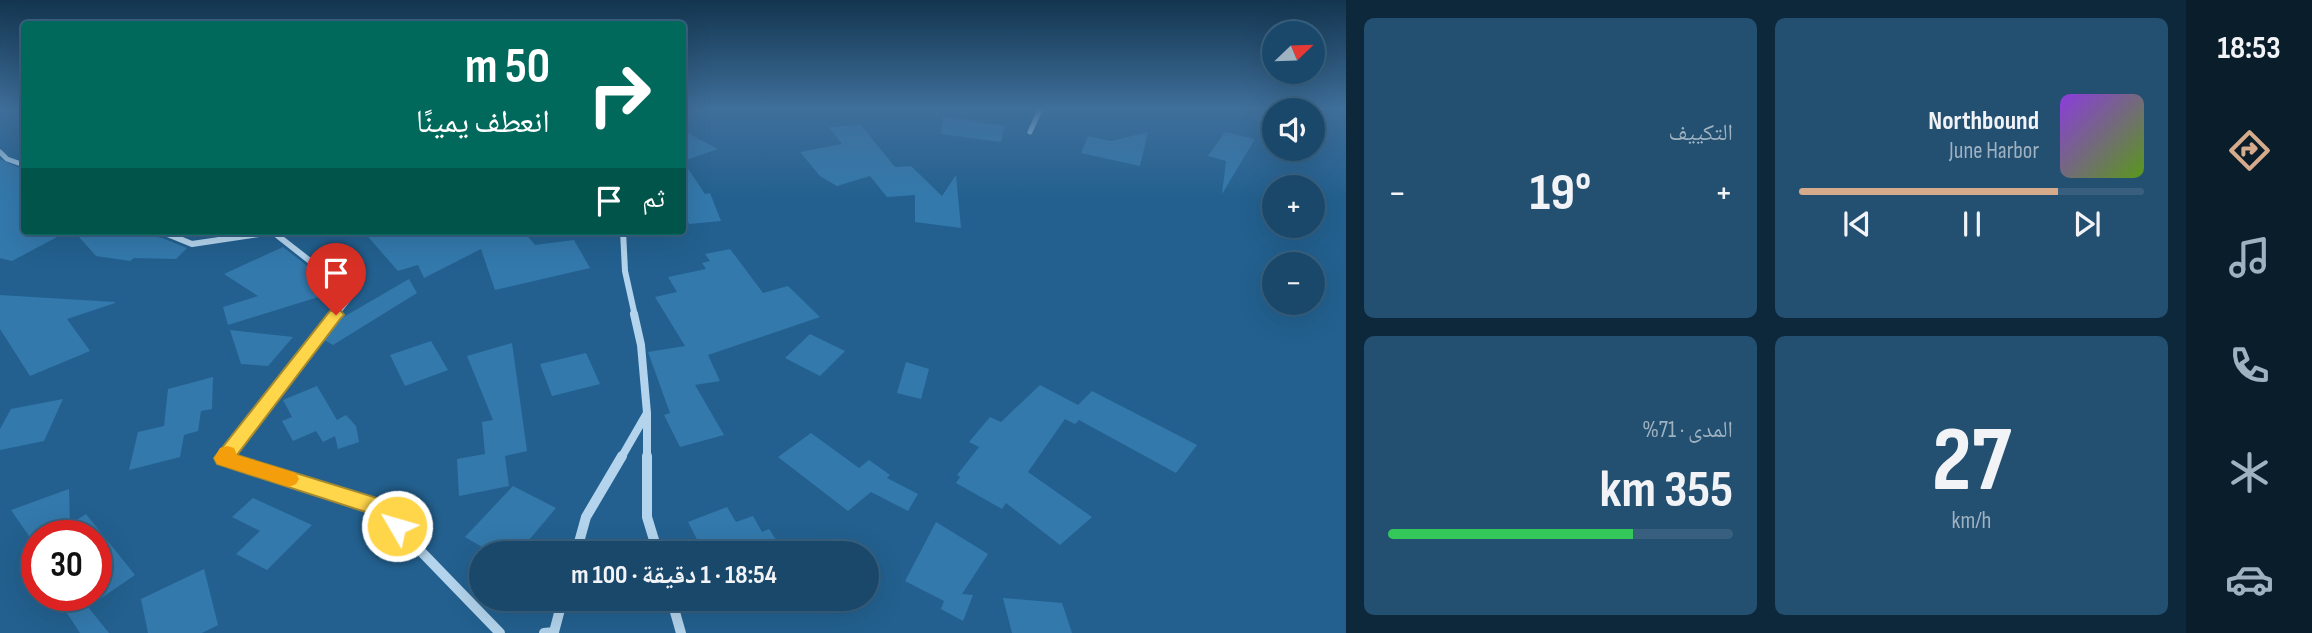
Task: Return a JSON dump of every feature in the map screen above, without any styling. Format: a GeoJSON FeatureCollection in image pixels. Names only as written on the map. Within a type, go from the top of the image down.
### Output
{"type":"FeatureCollection","features":[{"type":"Feature","properties":{"kind":"street"},"geometry":{"type":"LineString","coordinates":[[0,152],[7,159],[21,164]]}},
{"type":"Feature","properties":{"kind":"street"},"geometry":{"type":"LineString","coordinates":[[170,235],[192,244],[253,235]]}},
{"type":"Feature","properties":{"kind":"street"},"geometry":{"type":"LineString","coordinates":[[277,235],[352,294],[224,458],[380,508],[499,633]]}},
{"type":"Feature","properties":{"kind":"street"},"geometry":{"type":"LineString","coordinates":[[623,235],[625,271],[641,345],[647,413],[647,517],[654,541]]}},
{"type":"Feature","properties":{"kind":"street"},"geometry":{"type":"LineString","coordinates":[[579,541],[586,517],[647,413]]}},
{"type":"Feature","properties":{"kind":"street"},"geometry":{"type":"LineString","coordinates":[[544,633],[554,632],[560,611]]}},
{"type":"Feature","properties":{"kind":"street"},"geometry":{"type":"LineString","coordinates":[[675,611],[681,633]]}},
{"type":"Feature","properties":{"kind":"building"},"geometry":{"type":"Polygon","coordinates":[[[686,140],[700,140],[718,149],[686,160],[686,140]]]}},
{"type":"Feature","properties":{"kind":"building"},"geometry":{"type":"Polygon","coordinates":[[[839,140],[873,140],[895,167],[911,166],[942,196],[956,175],[961,228],[915,222],[915,195],[887,197],[870,176],[837,186],[820,176],[800,152],[842,144],[839,140]]]}},
{"type":"Feature","properties":{"kind":"building"},"geometry":{"type":"Polygon","coordinates":[[[1087,140],[1146,140],[1140,166],[1081,153],[1087,140]]]}},
{"type":"Feature","properties":{"kind":"building"},"geometry":{"type":"Polygon","coordinates":[[[1220,140],[1255,140],[1222,194],[1226,161],[1208,156],[1220,140]]]}},
{"type":"Feature","properties":{"kind":"building"},"geometry":{"type":"Polygon","coordinates":[[[0,159],[21,169],[21,235],[59,236],[12,261],[0,258],[0,159]]]}},
{"type":"Feature","properties":{"kind":"building"},"geometry":{"type":"Polygon","coordinates":[[[686,166],[705,194],[710,193],[721,221],[689,224],[686,215],[686,166]]]}},
{"type":"Feature","properties":{"kind":"building"},"geometry":{"type":"Polygon","coordinates":[[[147,235],[187,248],[176,259],[134,258],[130,261],[96,256],[79,237],[147,235]]]}},
{"type":"Feature","properties":{"kind":"building"},"geometry":{"type":"Polygon","coordinates":[[[366,235],[526,235],[535,245],[574,240],[590,268],[495,290],[481,249],[424,278],[418,265],[398,271],[366,235]]]}},
{"type":"Feature","properties":{"kind":"building"},"geometry":{"type":"Polygon","coordinates":[[[283,247],[319,275],[328,294],[228,325],[223,307],[258,296],[224,274],[283,247]]]}},
{"type":"Feature","properties":{"kind":"building"},"geometry":{"type":"Polygon","coordinates":[[[730,249],[763,293],[788,286],[820,317],[708,355],[720,381],[695,385],[724,435],[680,447],[664,415],[670,413],[648,352],[685,346],[655,297],[677,292],[668,277],[706,269],[702,263],[710,261],[705,254],[730,249]]]}},
{"type":"Feature","properties":{"kind":"building"},"geometry":{"type":"Polygon","coordinates":[[[409,279],[417,293],[333,345],[324,340],[340,319],[409,279]]]}},
{"type":"Feature","properties":{"kind":"building"},"geometry":{"type":"Polygon","coordinates":[[[0,295],[115,303],[67,319],[90,351],[30,376],[0,329],[0,295]]]}},
{"type":"Feature","properties":{"kind":"building"},"geometry":{"type":"Polygon","coordinates":[[[230,330],[293,337],[268,366],[241,364],[230,330]]]}},
{"type":"Feature","properties":{"kind":"building"},"geometry":{"type":"Polygon","coordinates":[[[810,334],[845,351],[820,376],[785,358],[810,334]]]}},
{"type":"Feature","properties":{"kind":"building"},"geometry":{"type":"Polygon","coordinates":[[[431,341],[448,370],[405,386],[390,355],[431,341]]]}},
{"type":"Feature","properties":{"kind":"building"},"geometry":{"type":"Polygon","coordinates":[[[512,343],[527,451],[505,456],[509,486],[459,496],[457,459],[485,454],[482,422],[493,420],[467,356],[512,343]]]}},
{"type":"Feature","properties":{"kind":"building"},"geometry":{"type":"Polygon","coordinates":[[[586,353],[600,384],[552,396],[540,364],[586,353]]]}},
{"type":"Feature","properties":{"kind":"building"},"geometry":{"type":"Polygon","coordinates":[[[906,362],[929,369],[921,399],[897,393],[906,362]]]}},
{"type":"Feature","properties":{"kind":"building"},"geometry":{"type":"Polygon","coordinates":[[[213,377],[212,409],[201,411],[198,431],[184,435],[180,457],[129,470],[138,432],[164,426],[168,389],[213,377]]]}},
{"type":"Feature","properties":{"kind":"building"},"geometry":{"type":"Polygon","coordinates":[[[1040,385],[1078,405],[1092,391],[1197,445],[1176,473],[1079,420],[1075,424],[1065,419],[1028,472],[1092,517],[1060,545],[1006,503],[1002,509],[956,483],[960,477],[957,475],[979,447],[969,442],[990,417],[1001,422],[1040,385]]]}},
{"type":"Feature","properties":{"kind":"building"},"geometry":{"type":"Polygon","coordinates":[[[317,386],[337,420],[346,415],[356,426],[359,442],[338,449],[335,436],[323,442],[316,431],[293,441],[282,421],[292,417],[283,400],[317,386]]]}},
{"type":"Feature","properties":{"kind":"building"},"geometry":{"type":"Polygon","coordinates":[[[63,399],[44,441],[0,450],[0,429],[11,409],[63,399]]]}},
{"type":"Feature","properties":{"kind":"building"},"geometry":{"type":"Polygon","coordinates":[[[811,433],[859,468],[869,460],[890,475],[887,478],[918,494],[908,511],[871,492],[848,511],[778,457],[811,433]]]}},
{"type":"Feature","properties":{"kind":"building"},"geometry":{"type":"Polygon","coordinates":[[[513,486],[556,508],[528,541],[472,541],[465,537],[513,486]]]}},
{"type":"Feature","properties":{"kind":"building"},"geometry":{"type":"Polygon","coordinates":[[[69,489],[70,520],[21,520],[21,524],[11,510],[69,489]]]}},
{"type":"Feature","properties":{"kind":"building"},"geometry":{"type":"Polygon","coordinates":[[[253,498],[312,525],[267,570],[236,554],[260,531],[232,517],[253,498]]]}},
{"type":"Feature","properties":{"kind":"building"},"geometry":{"type":"Polygon","coordinates":[[[727,507],[736,522],[753,516],[762,532],[769,529],[777,541],[698,541],[688,522],[727,507]]]}},
{"type":"Feature","properties":{"kind":"building"},"geometry":{"type":"Polygon","coordinates":[[[86,514],[91,520],[76,520],[86,514]]]}},
{"type":"Feature","properties":{"kind":"building"},"geometry":{"type":"Polygon","coordinates":[[[936,522],[988,554],[962,594],[973,595],[963,621],[941,609],[944,601],[905,581],[936,522]]]}},
{"type":"Feature","properties":{"kind":"building"},"geometry":{"type":"Polygon","coordinates":[[[112,546],[135,575],[112,591],[112,546]]]}},
{"type":"Feature","properties":{"kind":"building"},"geometry":{"type":"Polygon","coordinates":[[[204,569],[218,625],[202,633],[148,633],[141,599],[204,569]]]}},
{"type":"Feature","properties":{"kind":"building"},"geometry":{"type":"Polygon","coordinates":[[[1003,598],[1062,603],[1072,633],[1012,633],[1003,598]]]}},
{"type":"Feature","properties":{"kind":"building"},"geometry":{"type":"Polygon","coordinates":[[[66,611],[91,611],[109,633],[80,633],[66,611]]]}},
{"type":"Feature","properties":{"kind":"slow traffic"},"geometry":{"type":"LineString","coordinates":[[227,454],[224,458],[289,479]]}},
{"type":"Feature","properties":{"kind":"route"},"geometry":{"type":"LineString","coordinates":[[336,315],[224,458],[380,508],[397,526]]}}]}
